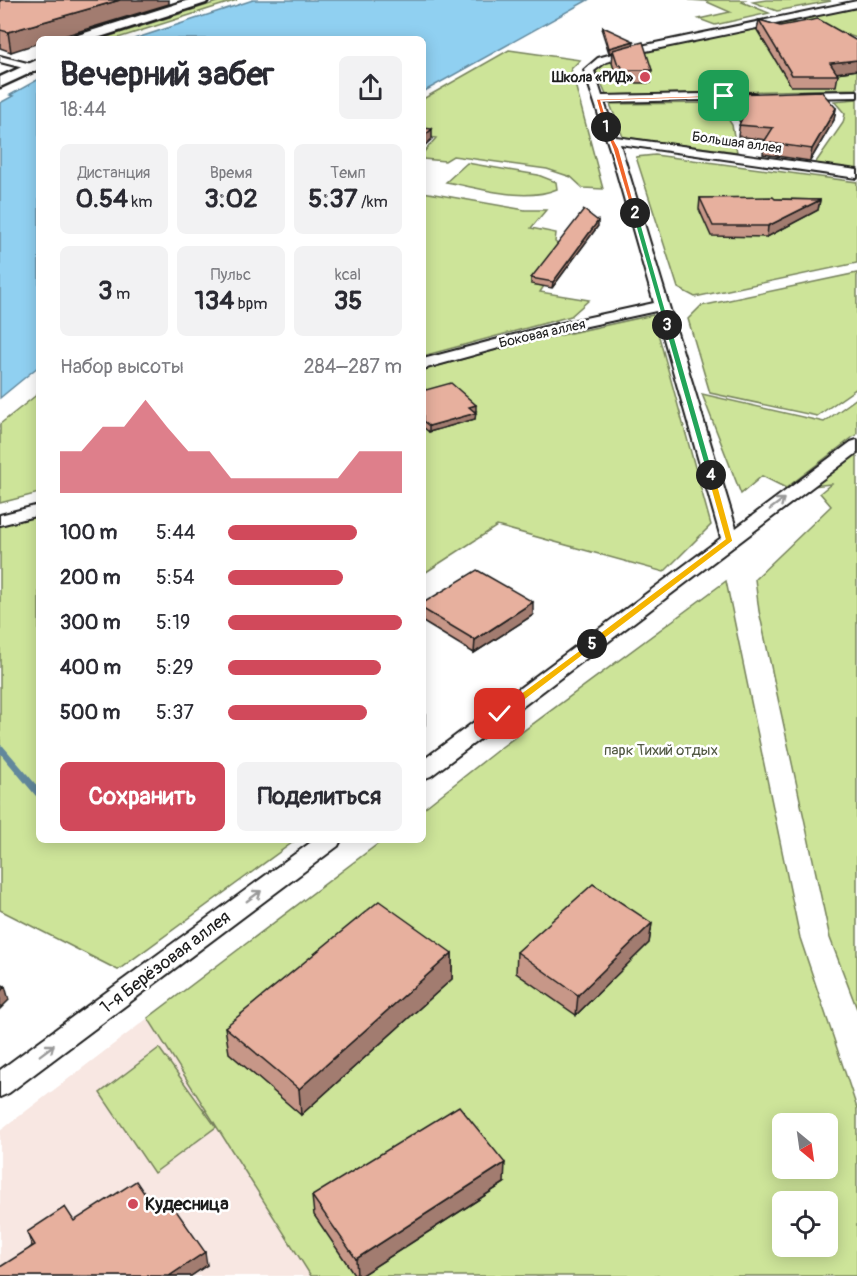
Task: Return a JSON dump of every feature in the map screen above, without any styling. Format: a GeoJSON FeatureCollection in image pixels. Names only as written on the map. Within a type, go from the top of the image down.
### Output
{"type":"FeatureCollection","features":[{"type":"Feature","properties":{"kind":"main road"},"geometry":{"type":"LineString","coordinates":[[89,36],[202,0]]}},
{"type":"Feature","properties":{"kind":"main road"},"geometry":{"type":"LineString","coordinates":[[107,36],[218,0]]}},
{"type":"Feature","properties":{"kind":"main road"},"geometry":{"type":"LineString","coordinates":[[0,75],[32,62]]}},
{"type":"Feature","properties":{"kind":"main road"},"geometry":{"type":"LineString","coordinates":[[0,83],[32,62]]}},
{"type":"Feature","properties":{"kind":"street"},"geometry":{"type":"LineString","coordinates":[[730,539],[662,306],[589,70],[602,60],[644,48],[857,4]]}},
{"type":"Feature","properties":{"kind":"street"},"geometry":{"type":"LineString","coordinates":[[0,59],[32,62]]}},
{"type":"Feature","properties":{"kind":"street"},"geometry":{"type":"LineString","coordinates":[[784,96],[857,94]]}},
{"type":"Feature","properties":{"kind":"street"},"geometry":{"type":"LineString","coordinates":[[598,99],[760,96]]}},
{"type":"Feature","properties":{"kind":"street","name":"Большая аллея"},"geometry":{"type":"LineString","coordinates":[[612,140],[857,174]]}},
{"type":"Feature","properties":{"kind":"street","name":"Боковая аллея"},"geometry":{"type":"LineString","coordinates":[[426,363],[544,332],[662,306]]}},
{"type":"Feature","properties":{"kind":"street"},"geometry":{"type":"LineString","coordinates":[[426,769],[857,445]]}},
{"type":"Feature","properties":{"kind":"street"},"geometry":{"type":"LineString","coordinates":[[0,520],[36,511]]}},
{"type":"Feature","properties":{"kind":"street","name":"1-я Берёзовая аллея"},"geometry":{"type":"LineString","coordinates":[[0,1085],[326,843]]}},
{"type":"Feature","properties":{"kind":"shaded area","name":"Кудесница"},"geometry":{"type":"Polygon","coordinates":[[[148,1018],[311,1276],[0,1276],[0,1131],[148,1018]]]}},
{"type":"Feature","properties":{"kind":"green space"},"geometry":{"type":"Polygon","coordinates":[[[223,0],[237,0],[124,36],[110,36],[223,0]]]}},
{"type":"Feature","properties":{"kind":"green space"},"geometry":{"type":"Polygon","coordinates":[[[689,0],[745,0],[742,2],[769,13],[715,25],[699,19],[730,12],[705,1],[689,0]]]}},
{"type":"Feature","properties":{"kind":"green space"},"geometry":{"type":"Polygon","coordinates":[[[766,0],[831,1],[777,11],[753,2],[766,0]]]}},
{"type":"Feature","properties":{"kind":"green space"},"geometry":{"type":"Polygon","coordinates":[[[857,8],[857,38],[799,19],[857,8]]]}},
{"type":"Feature","properties":{"kind":"green space"},"geometry":{"type":"Polygon","coordinates":[[[792,22],[844,39],[857,47],[857,89],[606,95],[596,71],[608,61],[655,48],[792,22]]]}},
{"type":"Feature","properties":{"kind":"green space"},"geometry":{"type":"Polygon","coordinates":[[[509,50],[580,60],[571,69],[603,189],[583,188],[571,177],[547,169],[453,156],[445,161],[426,159],[426,150],[436,138],[426,136],[426,97],[509,50]]]}},
{"type":"Feature","properties":{"kind":"green space"},"geometry":{"type":"Polygon","coordinates":[[[857,99],[857,170],[814,165],[843,123],[845,114],[834,101],[857,99]]]}},
{"type":"Feature","properties":{"kind":"green space"},"geometry":{"type":"Polygon","coordinates":[[[718,103],[732,125],[737,152],[623,137],[610,104],[718,103]]]}},
{"type":"Feature","properties":{"kind":"green space"},"geometry":{"type":"Polygon","coordinates":[[[655,155],[857,182],[857,263],[695,297],[678,288],[636,157],[655,155]]]}},
{"type":"Feature","properties":{"kind":"green space"},"geometry":{"type":"Polygon","coordinates":[[[467,163],[538,175],[556,182],[557,189],[531,195],[517,195],[446,182],[467,163]]]}},
{"type":"Feature","properties":{"kind":"green space"},"geometry":{"type":"Polygon","coordinates":[[[426,193],[525,210],[546,210],[531,228],[556,233],[555,242],[560,246],[531,284],[544,286],[540,292],[589,300],[571,316],[426,355],[426,193]]]}},
{"type":"Feature","properties":{"kind":"green space"},"geometry":{"type":"Polygon","coordinates":[[[857,273],[857,388],[817,416],[710,393],[688,319],[701,306],[857,273]]]}},
{"type":"Feature","properties":{"kind":"green space"},"geometry":{"type":"Polygon","coordinates":[[[653,315],[711,525],[664,572],[497,526],[426,572],[426,369],[511,346],[653,315]]]}},
{"type":"Feature","properties":{"kind":"green space"},"geometry":{"type":"Polygon","coordinates":[[[702,394],[824,422],[857,398],[857,434],[786,488],[762,476],[741,494],[702,394]]]}},
{"type":"Feature","properties":{"kind":"green space"},"geometry":{"type":"Polygon","coordinates":[[[36,395],[36,494],[0,503],[0,424],[36,395]]]}},
{"type":"Feature","properties":{"kind":"green space"},"geometry":{"type":"Polygon","coordinates":[[[857,452],[857,1009],[830,938],[759,611],[755,579],[831,506],[820,493],[831,484],[812,486],[857,452]]]}},
{"type":"Feature","properties":{"kind":"green space"},"geometry":{"type":"Polygon","coordinates":[[[36,513],[36,843],[292,843],[118,970],[0,910],[0,524],[36,513]]]}},
{"type":"Feature","properties":{"kind":"green space","name":"парк Тихий отдых"},"geometry":{"type":"Polygon","coordinates":[[[726,581],[800,938],[857,1108],[857,1276],[311,1276],[148,1018],[379,843],[426,843],[426,807],[499,749],[726,581]]]}},
{"type":"Feature","properties":{"kind":"green space"},"geometry":{"type":"Polygon","coordinates":[[[159,1048],[216,1127],[154,1173],[100,1093],[159,1048]]]}},
{"type":"Feature","properties":{"kind":"water"},"geometry":{"type":"Polygon","coordinates":[[[253,0],[588,0],[426,90],[426,36],[143,36],[253,0]]]}},
{"type":"Feature","properties":{"kind":"water"},"geometry":{"type":"Polygon","coordinates":[[[36,81],[36,368],[0,398],[0,103],[13,96],[10,95],[36,81]]]}},
{"type":"Feature","properties":{"kind":"building"},"geometry":{"type":"Polygon","coordinates":[[[0,0],[120,0],[8,32],[0,30],[0,0]]]}},
{"type":"Feature","properties":{"kind":"building"},"geometry":{"type":"Polygon","coordinates":[[[818,19],[857,41],[857,60],[830,63],[838,75],[792,75],[759,20],[780,26],[818,19]]]}},
{"type":"Feature","properties":{"kind":"building"},"geometry":{"type":"Polygon","coordinates":[[[603,27],[634,41],[609,48],[603,27]]]}},
{"type":"Feature","properties":{"kind":"building"},"geometry":{"type":"Polygon","coordinates":[[[643,42],[652,70],[623,70],[621,65],[618,65],[613,50],[643,42]]]}},
{"type":"Feature","properties":{"kind":"building"},"geometry":{"type":"Polygon","coordinates":[[[821,91],[836,108],[812,149],[764,142],[773,128],[739,125],[744,114],[730,94],[821,91]]]}},
{"type":"Feature","properties":{"kind":"building"},"geometry":{"type":"Polygon","coordinates":[[[773,197],[775,199],[820,200],[768,226],[713,226],[700,198],[773,197]]]}},
{"type":"Feature","properties":{"kind":"building"},"geometry":{"type":"Polygon","coordinates":[[[584,210],[598,221],[553,282],[531,278],[584,210]]]}},
{"type":"Feature","properties":{"kind":"building"},"geometry":{"type":"Polygon","coordinates":[[[451,383],[476,405],[469,407],[476,413],[429,426],[426,424],[426,390],[451,383]]]}},
{"type":"Feature","properties":{"kind":"building"},"geometry":{"type":"Polygon","coordinates":[[[477,570],[533,602],[475,640],[426,611],[426,601],[477,570]]]}},
{"type":"Feature","properties":{"kind":"building"},"geometry":{"type":"Polygon","coordinates":[[[593,884],[652,923],[578,995],[517,952],[593,884]]]}},
{"type":"Feature","properties":{"kind":"building"},"geometry":{"type":"Polygon","coordinates":[[[379,901],[452,953],[299,1089],[225,1027],[379,901]]]}},
{"type":"Feature","properties":{"kind":"building"},"geometry":{"type":"Polygon","coordinates":[[[459,1106],[505,1163],[356,1259],[312,1196],[459,1106]]]}},
{"type":"Feature","properties":{"kind":"building"},"geometry":{"type":"Polygon","coordinates":[[[136,1181],[154,1208],[168,1199],[205,1252],[169,1276],[0,1276],[0,1267],[35,1245],[27,1232],[65,1207],[74,1221],[136,1181]]]}},
{"type":"Feature","properties":{"kind":"waterway"},"geometry":{"type":"LineString","coordinates":[[0,748],[36,790]]}},
{"type":"Feature","properties":{"kind":"place","name":"Школа «РИД»"},"geometry":{"type":"Point","coordinates":[645,77]}},
{"type":"Feature","properties":{"kind":"place","name":"Кудесница"},"geometry":{"type":"Point","coordinates":[133,1204]}},
{"type":"Feature","properties":{"kind":"route"},"geometry":{"type":"LineString","coordinates":[[500,714],[730,539],[616,149],[598,99],[724,96]]}}]}
